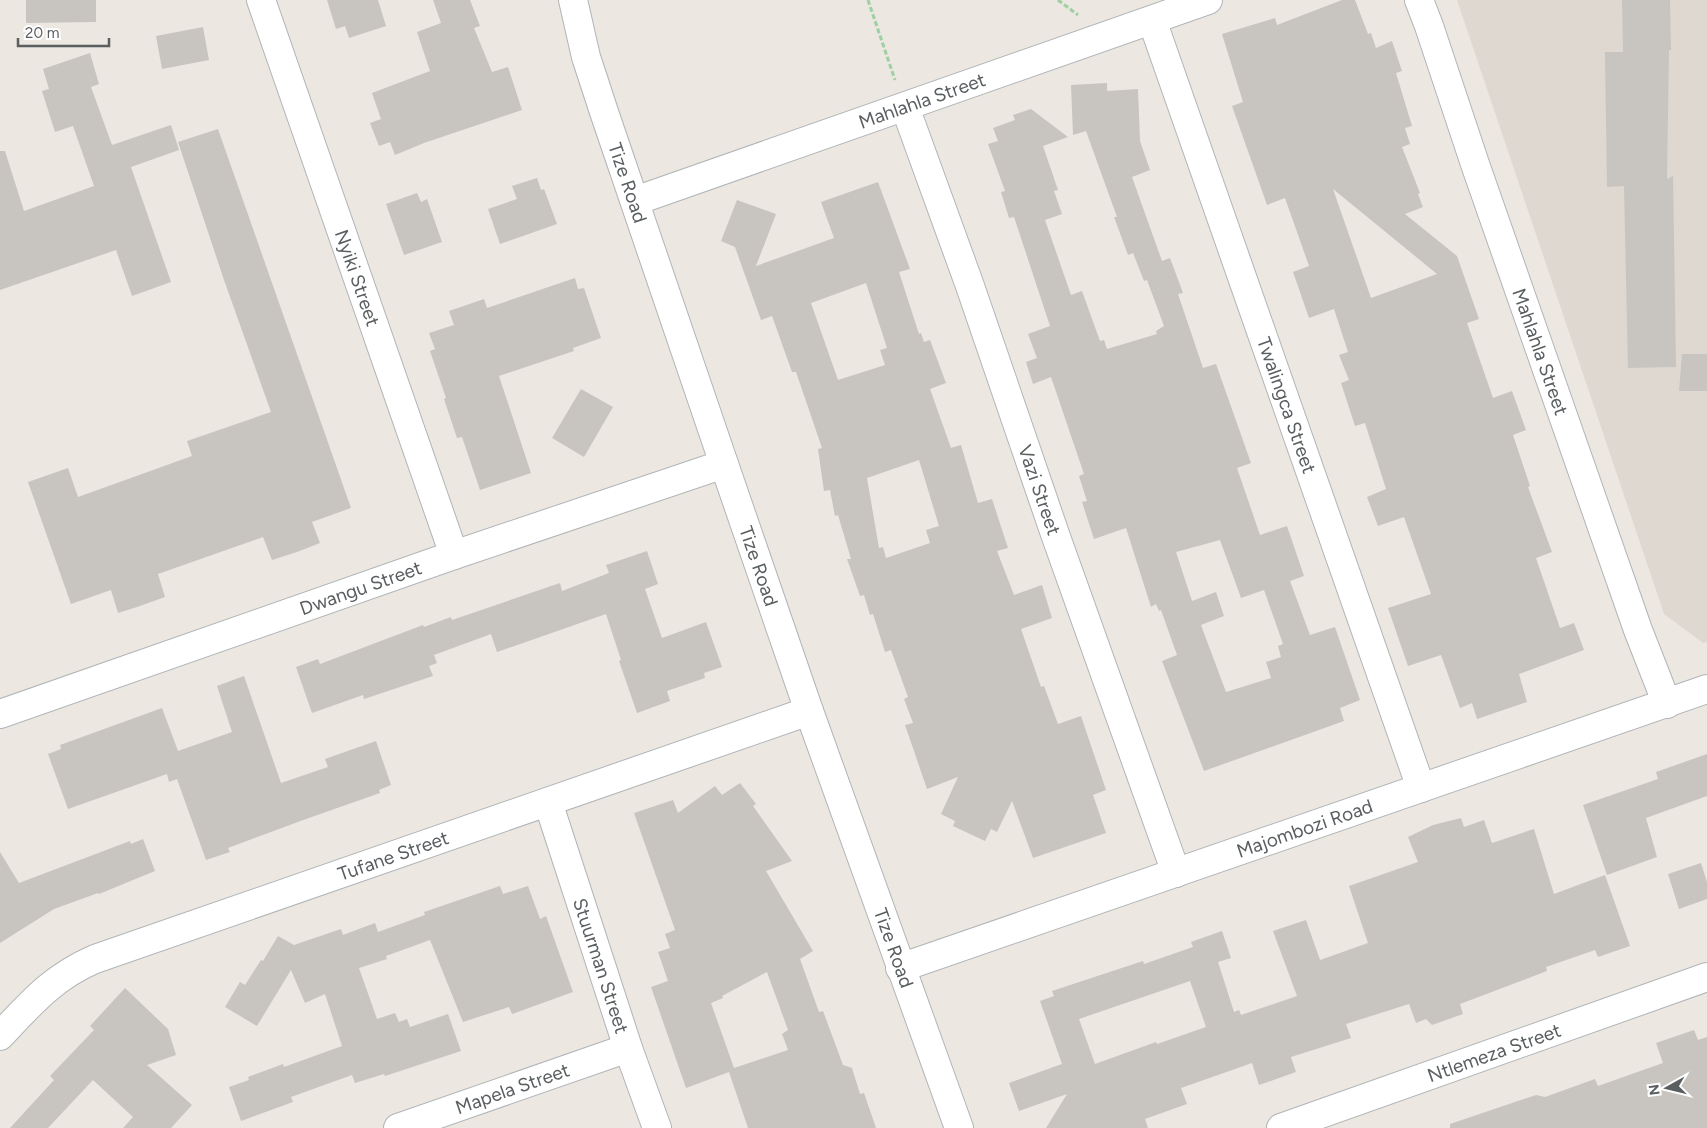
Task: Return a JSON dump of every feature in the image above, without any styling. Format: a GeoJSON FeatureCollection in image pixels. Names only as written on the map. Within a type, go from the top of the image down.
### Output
{"type":"FeatureCollection","features":[{"type":"Feature","properties":{"kind":"street","name":"Nyiki Street"},"geometry":{"type":"LineString","coordinates":[[261,0],[454,555]]}},
{"type":"Feature","properties":{"kind":"street","name":"Tize Road"},"geometry":{"type":"LineString","coordinates":[[573,0],[586,57],[808,711],[958,1128]]}},
{"type":"Feature","properties":{"kind":"street","name":"Mahlahla Street"},"geometry":{"type":"LineString","coordinates":[[635,201],[1208,0]]}},
{"type":"Feature","properties":{"kind":"street","name":"Mahlahla Street"},"geometry":{"type":"LineString","coordinates":[[1419,0],[1638,630],[1667,704]]}},
{"type":"Feature","properties":{"kind":"street","name":"Twalingca Street"},"geometry":{"type":"LineString","coordinates":[[1152,20],[1421,788]]}},
{"type":"Feature","properties":{"kind":"street","name":"Vazi Street"},"geometry":{"type":"LineString","coordinates":[[905,107],[1176,873]]}},
{"type":"Feature","properties":{"kind":"street","name":"Dwangu Street"},"geometry":{"type":"LineString","coordinates":[[0,714],[454,555],[724,464]]}},
{"type":"Feature","properties":{"kind":"street","name":"Majombozi Road"},"geometry":{"type":"LineString","coordinates":[[900,968],[1707,689]]}},
{"type":"Feature","properties":{"kind":"street","name":"Tufane Street"},"geometry":{"type":"LineString","coordinates":[[0,1036],[39,994],[75,967],[808,711]]}},
{"type":"Feature","properties":{"kind":"street","name":"Stuurman Street"},"geometry":{"type":"LineString","coordinates":[[548,802],[628,1048],[657,1128]]}},
{"type":"Feature","properties":{"kind":"street","name":"Ntlemeza Street"},"geometry":{"type":"LineString","coordinates":[[1281,1128],[1707,978]]}},
{"type":"Feature","properties":{"kind":"street","name":"Mapela Street"},"geometry":{"type":"LineString","coordinates":[[398,1128],[628,1048]]}},
{"type":"Feature","properties":{"kind":"path"},"geometry":{"type":"LineString","coordinates":[[868,0],[905,107]]}},
{"type":"Feature","properties":{"kind":"shaded area"},"geometry":{"type":"Polygon","coordinates":[[[1457,0],[1707,0],[1707,642],[1703,643],[1664,614],[1457,0]]]}},
{"type":"Feature","properties":{"kind":"building"},"geometry":{"type":"Polygon","coordinates":[[[26,0],[96,0],[96,22],[26,23],[26,0]]]}},
{"type":"Feature","properties":{"kind":"building"},"geometry":{"type":"Polygon","coordinates":[[[327,0],[378,0],[386,26],[349,38],[345,26],[336,29],[327,0]]]}},
{"type":"Feature","properties":{"kind":"building"},"geometry":{"type":"Polygon","coordinates":[[[433,0],[470,0],[480,26],[474,28],[492,72],[508,67],[522,110],[424,143],[395,155],[390,142],[379,146],[370,123],[381,119],[372,93],[430,71],[417,32],[441,23],[433,0]]]}},
{"type":"Feature","properties":{"kind":"building"},"geometry":{"type":"Polygon","coordinates":[[[1342,0],[1355,0],[1368,34],[1371,33],[1376,48],[1392,41],[1402,71],[1396,73],[1412,126],[1405,128],[1410,144],[1402,147],[1420,193],[1418,194],[1423,207],[1405,214],[1457,256],[1479,319],[1467,323],[1493,398],[1512,391],[1526,430],[1513,435],[1530,486],[1528,487],[1552,552],[1536,558],[1560,628],[1574,623],[1584,650],[1519,674],[1527,702],[1477,719],[1472,703],[1460,708],[1441,655],[1408,666],[1388,608],[1431,594],[1404,517],[1378,526],[1367,497],[1386,489],[1365,423],[1355,426],[1341,383],[1349,380],[1339,355],[1348,352],[1334,309],[1309,318],[1293,272],[1309,266],[1285,198],[1267,205],[1232,106],[1243,102],[1222,34],[1275,18],[1277,25],[1342,0]],[[1333,189],[1371,298],[1437,274],[1333,189]]]}},
{"type":"Feature","properties":{"kind":"building"},"geometry":{"type":"Polygon","coordinates":[[[1622,0],[1670,0],[1671,50],[1669,50],[1667,179],[1673,176],[1676,367],[1628,368],[1624,186],[1607,187],[1605,52],[1623,52],[1622,0]]]}},
{"type":"Feature","properties":{"kind":"building"},"geometry":{"type":"Polygon","coordinates":[[[203,27],[209,60],[162,69],[156,36],[203,27]]]}},
{"type":"Feature","properties":{"kind":"building"},"geometry":{"type":"Polygon","coordinates":[[[90,53],[99,84],[91,87],[112,145],[171,125],[179,150],[131,167],[171,282],[132,296],[116,250],[0,290],[0,151],[5,151],[24,211],[94,186],[73,126],[55,132],[42,91],[49,89],[43,69],[90,53]]]}},
{"type":"Feature","properties":{"kind":"building"},"geometry":{"type":"Polygon","coordinates":[[[1107,83],[1107,91],[1138,89],[1140,141],[1150,170],[1132,177],[1162,261],[1170,258],[1183,293],[1178,294],[1203,368],[1216,364],[1251,463],[1237,468],[1260,535],[1287,526],[1304,576],[1290,581],[1310,635],[1335,627],[1360,700],[1340,708],[1344,721],[1204,771],[1162,661],[1177,655],[1161,610],[1159,611],[1156,604],[1151,607],[1126,528],[1094,539],[1082,502],[1087,501],[1079,476],[1084,474],[1051,377],[1033,384],[1026,362],[1037,358],[1028,334],[1050,326],[1014,217],[1009,218],[1001,192],[1005,191],[988,144],[998,141],[993,128],[1015,120],[1013,115],[1031,109],[1068,137],[1043,146],[1058,190],[1054,191],[1062,214],[1045,220],[1071,295],[1082,291],[1100,341],[1104,340],[1107,349],[1157,334],[1156,331],[1164,326],[1147,280],[1144,281],[1133,253],[1128,255],[1114,217],[1117,217],[1086,131],[1073,135],[1071,85],[1107,83]],[[1220,540],[1176,552],[1192,601],[1216,592],[1224,616],[1201,625],[1226,692],[1271,678],[1266,662],[1281,657],[1278,646],[1283,644],[1264,590],[1241,598],[1220,540]]]}},
{"type":"Feature","properties":{"kind":"building"},"geometry":{"type":"Polygon","coordinates":[[[218,129],[351,508],[312,522],[320,543],[297,552],[272,560],[263,537],[158,574],[165,597],[137,607],[118,613],[111,590],[71,604],[28,482],[68,468],[78,497],[192,456],[187,441],[271,412],[178,142],[218,129]]]}},
{"type":"Feature","properties":{"kind":"building"},"geometry":{"type":"Polygon","coordinates":[[[537,178],[541,190],[544,189],[557,224],[500,244],[488,209],[517,199],[512,186],[537,178]]]}},
{"type":"Feature","properties":{"kind":"building"},"geometry":{"type":"Polygon","coordinates":[[[878,182],[910,269],[899,272],[919,334],[921,333],[924,342],[930,340],[946,383],[930,389],[951,448],[961,445],[978,503],[992,499],[1008,548],[997,551],[1014,595],[1042,585],[1052,618],[1021,629],[1041,687],[1044,686],[1058,724],[1081,716],[1106,790],[1093,795],[1106,833],[1033,858],[1012,801],[997,832],[991,829],[985,841],[953,826],[955,821],[941,814],[958,777],[927,789],[905,725],[913,723],[904,699],[908,697],[891,650],[885,652],[873,614],[870,615],[864,595],[860,596],[847,559],[851,559],[838,515],[835,516],[830,490],[824,491],[818,449],[822,448],[796,372],[792,372],[772,316],[761,320],[735,247],[721,241],[737,200],[776,214],[756,266],[834,238],[821,202],[878,182]],[[866,283],[811,303],[838,380],[885,365],[880,350],[887,348],[866,283]],[[919,460],[867,478],[879,548],[883,547],[886,558],[930,543],[926,530],[939,526],[919,460]]]}},
{"type":"Feature","properties":{"kind":"building"},"geometry":{"type":"Polygon","coordinates":[[[417,193],[421,202],[427,199],[442,242],[404,255],[386,204],[417,193]]]}},
{"type":"Feature","properties":{"kind":"building"},"geometry":{"type":"Polygon","coordinates":[[[575,278],[578,289],[584,288],[601,338],[573,348],[574,351],[499,376],[531,473],[480,490],[462,437],[457,438],[444,399],[446,398],[430,351],[435,349],[429,333],[454,325],[449,311],[484,299],[487,308],[575,278]]]}},
{"type":"Feature","properties":{"kind":"building"},"geometry":{"type":"Polygon","coordinates":[[[1682,354],[1707,354],[1707,391],[1679,391],[1682,354]]]}},
{"type":"Feature","properties":{"kind":"building"},"geometry":{"type":"Polygon","coordinates":[[[581,389],[613,407],[584,457],[552,438],[581,389]]]}},
{"type":"Feature","properties":{"kind":"building"},"geometry":{"type":"Polygon","coordinates":[[[647,551],[658,584],[645,589],[662,638],[706,622],[722,667],[704,673],[705,678],[667,691],[670,701],[637,713],[619,661],[621,660],[606,614],[497,652],[491,634],[434,655],[437,663],[429,666],[433,676],[364,699],[363,695],[312,713],[296,667],[318,659],[320,664],[423,625],[424,627],[451,617],[452,620],[560,583],[562,591],[609,573],[606,565],[647,551]]]}},
{"type":"Feature","properties":{"kind":"building"},"geometry":{"type":"Polygon","coordinates":[[[244,676],[281,783],[328,767],[325,759],[376,741],[391,785],[379,790],[380,793],[228,848],[230,852],[206,860],[177,779],[169,782],[167,774],[68,809],[48,754],[61,749],[60,745],[162,708],[178,751],[232,732],[217,686],[244,676]]]}},
{"type":"Feature","properties":{"kind":"building"},"geometry":{"type":"Polygon","coordinates":[[[1707,754],[1707,796],[1646,818],[1657,857],[1607,875],[1583,805],[1658,779],[1656,772],[1707,754]]]}},
{"type":"Feature","properties":{"kind":"building"},"geometry":{"type":"Polygon","coordinates":[[[740,783],[756,804],[753,806],[792,861],[766,871],[813,951],[800,959],[819,1012],[823,1011],[843,1065],[852,1068],[860,1094],[864,1093],[876,1128],[748,1128],[729,1072],[686,1088],[651,987],[668,981],[658,952],[670,948],[665,934],[675,930],[634,813],[673,800],[678,813],[715,786],[722,795],[740,783]],[[767,972],[711,1003],[734,1068],[788,1050],[782,1034],[788,1030],[767,972]]]}},
{"type":"Feature","properties":{"kind":"building"},"geometry":{"type":"Polygon","coordinates":[[[1461,818],[1464,827],[1484,820],[1492,843],[1534,829],[1554,894],[1605,875],[1630,946],[1598,957],[1595,950],[1546,967],[1547,971],[1460,1004],[1463,1014],[1432,1025],[1426,1019],[1416,1023],[1409,1004],[1346,1024],[1351,1038],[1291,1057],[1296,1072],[1259,1085],[1252,1063],[1181,1088],[1187,1104],[1145,1119],[1148,1128],[1046,1128],[1067,1094],[1019,1111],[1009,1083],[1062,1064],[1040,1001],[1054,996],[1052,991],[1143,961],[1144,964],[1193,947],[1191,942],[1222,931],[1231,958],[1218,962],[1234,1012],[1239,1010],[1241,1015],[1297,996],[1273,931],[1306,920],[1320,960],[1368,943],[1349,886],[1418,862],[1408,837],[1433,825],[1461,818]],[[1190,981],[1079,1019],[1095,1064],[1156,1042],[1157,1044],[1206,1027],[1190,981]]]}},
{"type":"Feature","properties":{"kind":"building"},"geometry":{"type":"Polygon","coordinates":[[[143,839],[155,871],[99,894],[54,909],[0,943],[0,852],[19,883],[130,841],[131,844],[143,839]]]}},
{"type":"Feature","properties":{"kind":"building"},"geometry":{"type":"Polygon","coordinates":[[[1701,863],[1707,882],[1707,899],[1679,909],[1668,874],[1701,863]]]}},
{"type":"Feature","properties":{"kind":"building"},"geometry":{"type":"Polygon","coordinates":[[[500,886],[503,894],[528,886],[540,919],[546,916],[573,992],[512,1014],[509,1007],[463,1022],[430,940],[386,956],[387,959],[359,968],[377,1019],[395,1013],[399,1022],[407,1019],[410,1027],[448,1014],[461,1051],[385,1076],[384,1074],[355,1083],[352,1075],[291,1097],[293,1102],[241,1121],[229,1087],[249,1080],[248,1077],[283,1064],[284,1067],[342,1046],[325,994],[305,1003],[291,970],[257,1026],[225,1007],[240,982],[245,985],[261,960],[263,961],[278,936],[294,945],[341,929],[343,935],[375,923],[378,932],[425,915],[424,912],[500,886]]]}},
{"type":"Feature","properties":{"kind":"building"},"geometry":{"type":"Polygon","coordinates":[[[125,988],[168,1029],[176,1055],[147,1065],[192,1105],[171,1128],[123,1128],[133,1117],[93,1080],[48,1128],[10,1128],[54,1080],[50,1076],[94,1030],[90,1026],[125,988]]]}},
{"type":"Feature","properties":{"kind":"building"},"geometry":{"type":"Polygon","coordinates":[[[1694,1030],[1698,1040],[1707,1037],[1707,1128],[1450,1128],[1450,1124],[1536,1095],[1545,1097],[1595,1079],[1598,1086],[1663,1063],[1656,1043],[1694,1030]]]}}]}
